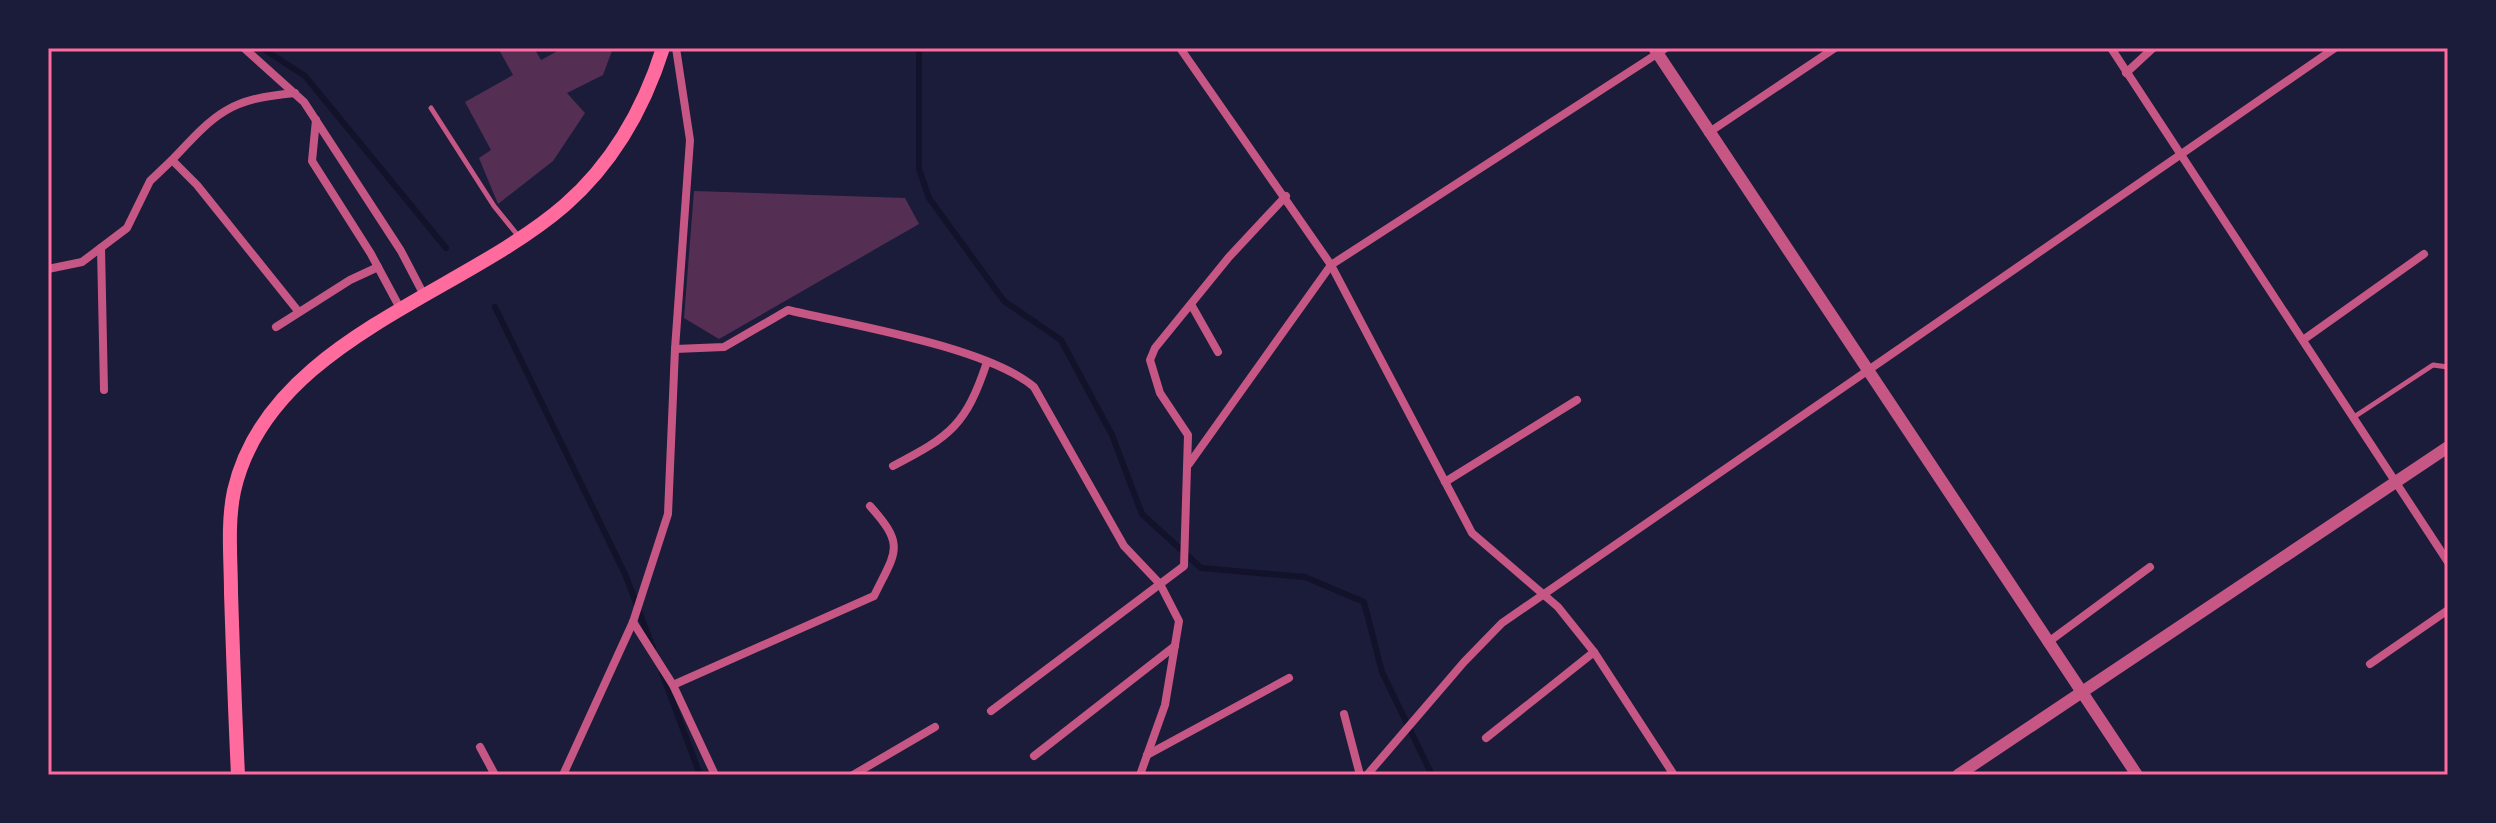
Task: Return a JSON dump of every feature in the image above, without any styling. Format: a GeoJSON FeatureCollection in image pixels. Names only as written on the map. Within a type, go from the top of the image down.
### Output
{"type":"FeatureCollection","features":[{"type":"Feature","properties":{"kind":"main road"},"geometry":{"type":"LineString","coordinates":[[238,775],[230,525],[239,473],[260,430],[318,362],[520,239],[566,204],[617,147],[645,97],[663,48]]}},
{"type":"Feature","properties":{"kind":"street"},"geometry":{"type":"LineString","coordinates":[[244,48],[295,93],[316,120],[401,251],[426,298]]}},
{"type":"Feature","properties":{"kind":"street"},"geometry":{"type":"LineString","coordinates":[[563,775],[635,625],[668,514],[675,349],[690,140],[676,48]]}},
{"type":"Feature","properties":{"kind":"street"},"geometry":{"type":"LineString","coordinates":[[1180,48],[1286,196],[1331,265],[1445,482],[1482,545],[1545,592],[1594,652],[1674,775]]}},
{"type":"Feature","properties":{"kind":"street"},"geometry":{"type":"LineString","coordinates":[[1708,133],[1835,48]]}},
{"type":"Feature","properties":{"kind":"street"},"geometry":{"type":"LineString","coordinates":[[2111,48],[2179,157],[2448,562]]}},
{"type":"Feature","properties":{"kind":"street"},"geometry":{"type":"LineString","coordinates":[[2126,73],[2153,48]]}},
{"type":"Feature","properties":{"kind":"street"},"geometry":{"type":"LineString","coordinates":[[1367,775],[1464,662],[1502,623],[2335,48]]}},
{"type":"Feature","properties":{"kind":"street"},"geometry":{"type":"LineString","coordinates":[[1188,466],[1331,265],[1659,50],[1708,133],[2137,775]]}},
{"type":"Feature","properties":{"kind":"street"},"geometry":{"type":"LineString","coordinates":[[48,269],[82,262],[127,228],[150,181],[214,115],[253,97],[295,93]]}},
{"type":"Feature","properties":{"kind":"street"},"geometry":{"type":"LineString","coordinates":[[316,120],[312,161],[378,267],[401,311]]}},
{"type":"Feature","properties":{"kind":"street"},"geometry":{"type":"LineString","coordinates":[[172,160],[197,185],[298,311]]}},
{"type":"Feature","properties":{"kind":"street"},"geometry":{"type":"LineString","coordinates":[[991,711],[1184,566],[1188,435],[1160,393],[1150,360],[1155,348],[1229,257],[1286,196]]}},
{"type":"Feature","properties":{"kind":"street"},"geometry":{"type":"LineString","coordinates":[[101,248],[104,390]]}},
{"type":"Feature","properties":{"kind":"street"},"geometry":{"type":"LineString","coordinates":[[2303,340],[2424,254]]}},
{"type":"Feature","properties":{"kind":"street"},"geometry":{"type":"LineString","coordinates":[[276,327],[298,311],[378,267]]}},
{"type":"Feature","properties":{"kind":"street"},"geometry":{"type":"LineString","coordinates":[[1192,306],[1218,352]]}},
{"type":"Feature","properties":{"kind":"street"},"geometry":{"type":"LineString","coordinates":[[675,349],[724,347],[788,310],[905,337],[987,362],[1019,374],[1034,387],[1124,546],[1160,584],[1179,621],[1165,705],[1140,775]]}},
{"type":"Feature","properties":{"kind":"street"},"geometry":{"type":"LineString","coordinates":[[893,466],[939,442],[973,404],[987,362]]}},
{"type":"Feature","properties":{"kind":"street"},"geometry":{"type":"LineString","coordinates":[[1445,482],[1577,400]]}},
{"type":"Feature","properties":{"kind":"street"},"geometry":{"type":"LineString","coordinates":[[1958,775],[2448,447]]}},
{"type":"Feature","properties":{"kind":"street"},"geometry":{"type":"LineString","coordinates":[[672,683],[874,596],[893,556],[892,530],[870,506]]}},
{"type":"Feature","properties":{"kind":"street"},"geometry":{"type":"LineString","coordinates":[[2047,643],[2150,567]]}},
{"type":"Feature","properties":{"kind":"street"},"geometry":{"type":"LineString","coordinates":[[2370,664],[2448,610]]}},
{"type":"Feature","properties":{"kind":"street"},"geometry":{"type":"LineString","coordinates":[[635,625],[672,683],[715,775]]}},
{"type":"Feature","properties":{"kind":"street"},"geometry":{"type":"LineString","coordinates":[[1034,756],[1175,646]]}},
{"type":"Feature","properties":{"kind":"street"},"geometry":{"type":"LineString","coordinates":[[1486,738],[1594,652]]}},
{"type":"Feature","properties":{"kind":"street"},"geometry":{"type":"LineString","coordinates":[[1147,756],[1289,678]]}},
{"type":"Feature","properties":{"kind":"street"},"geometry":{"type":"LineString","coordinates":[[1344,714],[1360,775]]}},
{"type":"Feature","properties":{"kind":"street"},"geometry":{"type":"LineString","coordinates":[[853,775],[935,727]]}},
{"type":"Feature","properties":{"kind":"street"},"geometry":{"type":"LineString","coordinates":[[480,747],[495,775]]}},
{"type":"Feature","properties":{"kind":"lane"},"geometry":{"type":"LineString","coordinates":[[431,108],[494,206],[520,239]]}},
{"type":"Feature","properties":{"kind":"lane"},"geometry":{"type":"LineString","coordinates":[[2353,418],[2433,365],[2448,367]]}},
{"type":"Feature","properties":{"kind":"building"},"geometry":{"type":"Polygon","coordinates":[[[498,48],[534,48],[541,60],[563,48],[613,48],[603,75],[567,93],[585,113],[553,161],[498,204],[479,158],[491,150],[465,102],[513,75],[498,48]]]}},
{"type":"Feature","properties":{"kind":"building"},"geometry":{"type":"Polygon","coordinates":[[[694,191],[905,198],[919,224],[719,339],[684,318],[694,191]]]}},
{"type":"Feature","properties":{"kind":"waterway"},"geometry":{"type":"LineString","coordinates":[[262,48],[305,76],[446,248]]}},
{"type":"Feature","properties":{"kind":"waterway"},"geometry":{"type":"LineString","coordinates":[[919,48],[919,169],[929,198],[1004,301],[1061,340],[1112,435],[1142,514],[1201,568],[1305,577],[1364,602],[1382,672],[1432,775]]}},
{"type":"Feature","properties":{"kind":"waterway"},"geometry":{"type":"LineString","coordinates":[[495,307],[625,574],[653,648]]}},
{"type":"Feature","properties":{"kind":"waterway"},"geometry":{"type":"LineString","coordinates":[[662,673],[700,775]]}}]}
